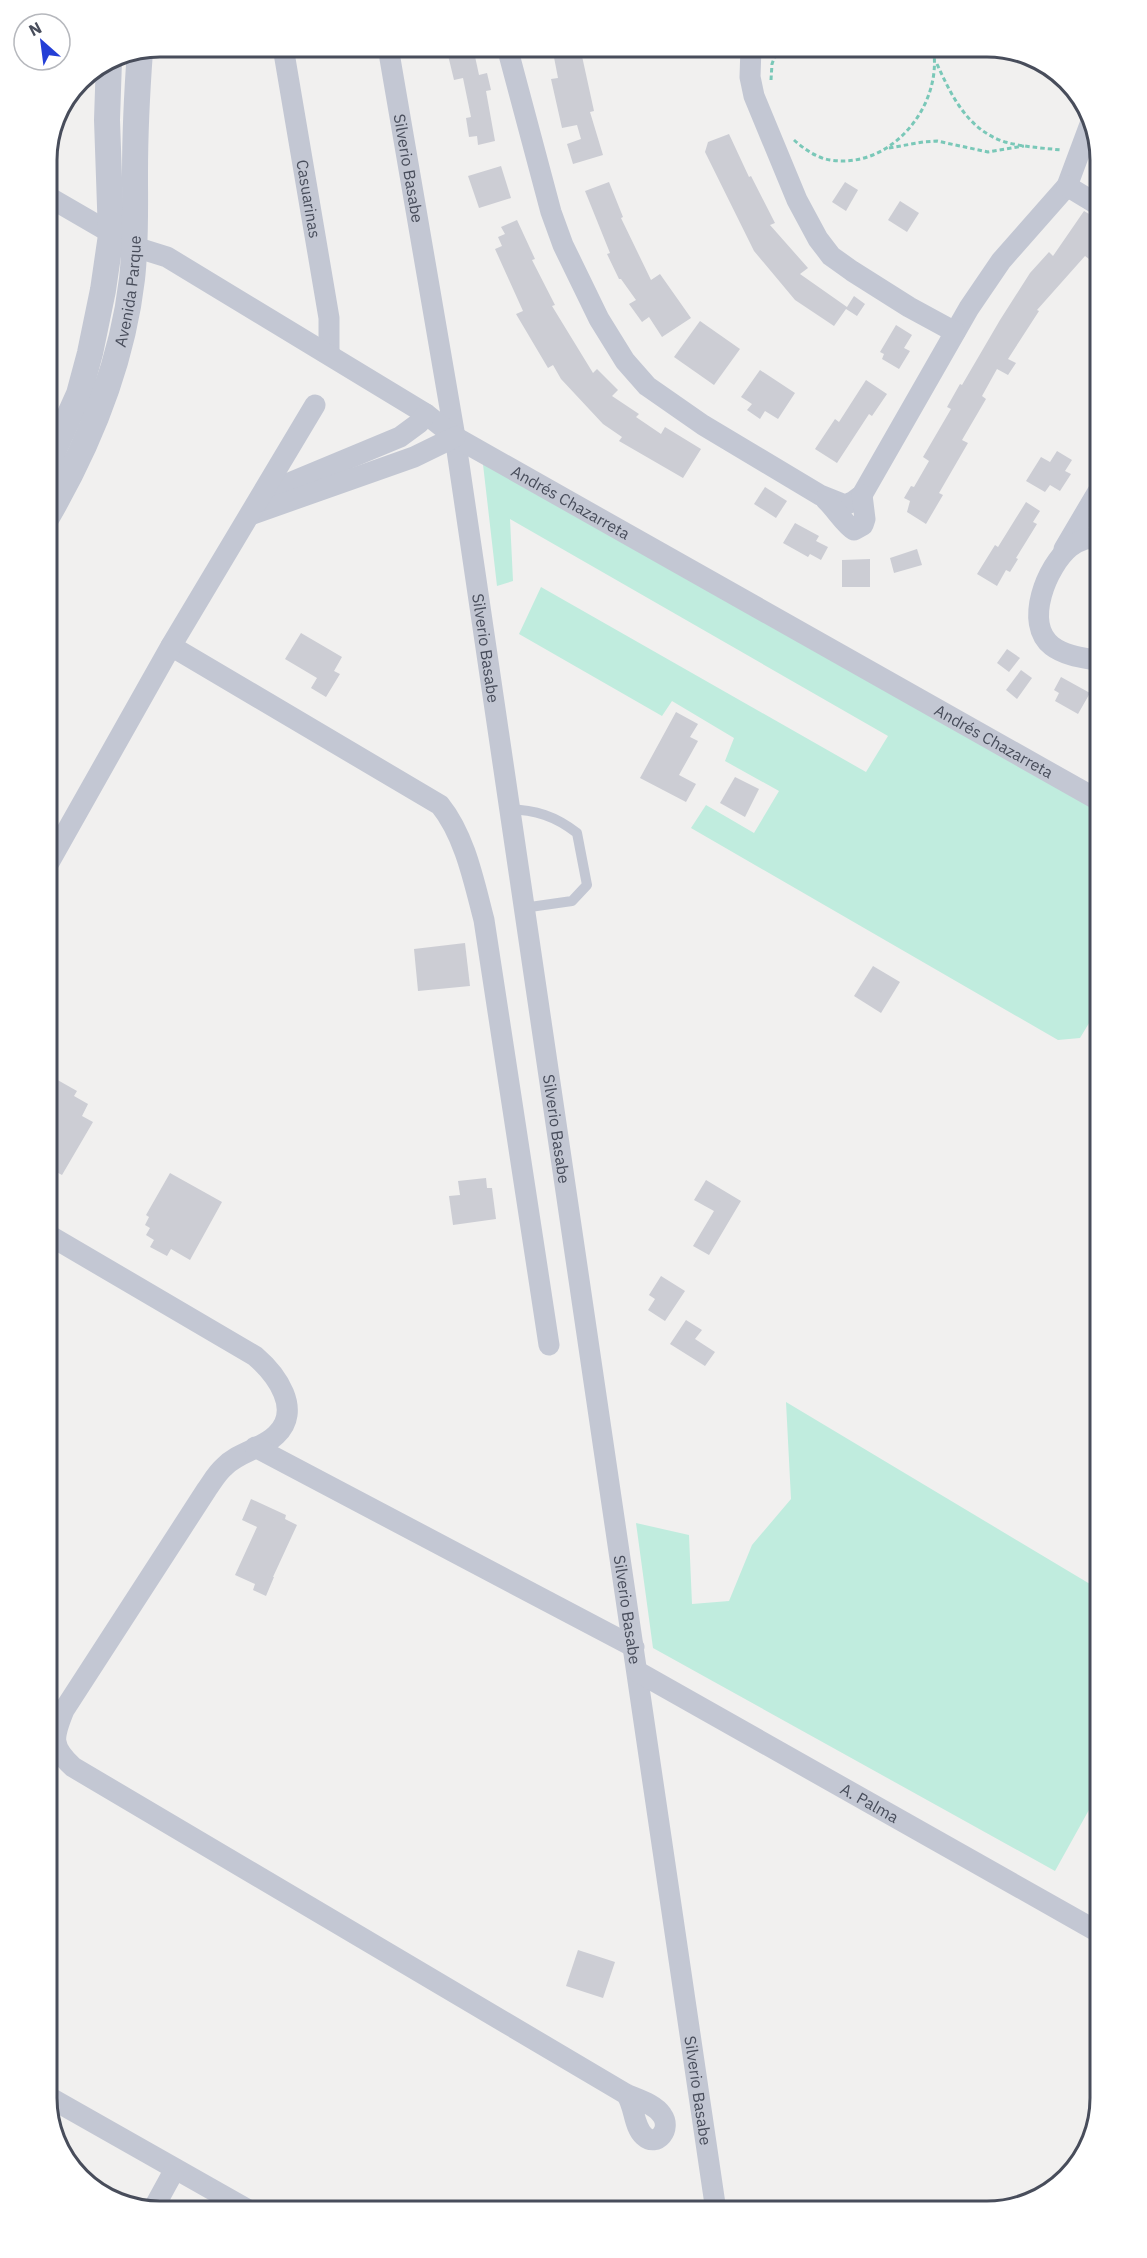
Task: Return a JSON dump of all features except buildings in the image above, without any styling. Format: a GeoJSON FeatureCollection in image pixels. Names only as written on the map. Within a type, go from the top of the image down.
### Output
{"type":"FeatureCollection","features":[{"type":"Feature","properties":{"kind":"street","name":"Casuarinas"},"geometry":{"type":"LineString","coordinates":[[284,57],[329,318],[329,353]]}},
{"type":"Feature","properties":{"kind":"street","name":"Silverio Basabe"},"geometry":{"type":"LineString","coordinates":[[390,57],[455,437],[715,2201]]}},
{"type":"Feature","properties":{"kind":"street"},"geometry":{"type":"LineString","coordinates":[[510,57],[545,189],[564,245],[599,319],[625,361],[647,386],[681,410],[820,495],[837,510],[849,528],[854,530],[862,525],[865,519],[862,495],[955,332],[1000,261],[1067,186],[1086,134]]}},
{"type":"Feature","properties":{"kind":"street"},"geometry":{"type":"LineString","coordinates":[[751,57],[750,77],[754,96],[797,200],[818,239],[831,256],[852,271],[909,307],[955,332]]}},
{"type":"Feature","properties":{"kind":"street","name":"Avenida Parque"},"geometry":{"type":"LineString","coordinates":[[57,499],[83,452],[102,405],[127,310],[135,247],[135,129],[139,59]]}},
{"type":"Feature","properties":{"kind":"street","name":"Avenida Parque"},"geometry":{"type":"LineString","coordinates":[[57,442],[78,394],[90,353],[111,235],[107,120],[109,71]]}},
{"type":"Feature","properties":{"kind":"street"},"geometry":{"type":"LineString","coordinates":[[1067,186],[1090,191]]}},
{"type":"Feature","properties":{"kind":"street"},"geometry":{"type":"LineString","coordinates":[[1067,186],[1090,200]]}},
{"type":"Feature","properties":{"kind":"street","name":"Andrés Chazarreta"},"geometry":{"type":"LineString","coordinates":[[57,202],[135,247],[167,257],[329,353],[426,414],[455,437],[1090,795]]}},
{"type":"Feature","properties":{"kind":"street"},"geometry":{"type":"LineString","coordinates":[[57,848],[171,646],[315,405]]}},
{"type":"Feature","properties":{"kind":"street"},"geometry":{"type":"LineString","coordinates":[[266,489],[286,484],[400,438],[419,423],[426,414]]}},
{"type":"Feature","properties":{"kind":"street"},"geometry":{"type":"LineString","coordinates":[[250,515],[414,457],[455,437]]}},
{"type":"Feature","properties":{"kind":"street"},"geometry":{"type":"LineString","coordinates":[[1090,506],[1056,562],[1038,606],[1040,625],[1051,646],[1063,652],[1090,658]]}},
{"type":"Feature","properties":{"kind":"street"},"geometry":{"type":"LineString","coordinates":[[1056,562],[1070,547],[1081,540],[1090,539]]}},
{"type":"Feature","properties":{"kind":"street"},"geometry":{"type":"LineString","coordinates":[[171,646],[440,805],[451,819],[475,886],[484,920],[549,1345]]}},
{"type":"Feature","properties":{"kind":"street"},"geometry":{"type":"LineString","coordinates":[[57,1240],[255,1356],[271,1370],[285,1395],[284,1425],[275,1437],[224,1467],[207,1489],[64,1710],[57,1727]]}},
{"type":"Feature","properties":{"kind":"street"},"geometry":{"type":"LineString","coordinates":[[255,1447],[634,1647]]}},
{"type":"Feature","properties":{"kind":"street","name":"A. Palma"},"geometry":{"type":"LineString","coordinates":[[638,1672],[1090,1926]]}},
{"type":"Feature","properties":{"kind":"street"},"geometry":{"type":"LineString","coordinates":[[57,1748],[62,1757],[73,1767],[626,2094]]}},
{"type":"Feature","properties":{"kind":"street"},"geometry":{"type":"LineString","coordinates":[[57,2102],[232,2201]]}},
{"type":"Feature","properties":{"kind":"street"},"geometry":{"type":"LineString","coordinates":[[157,2201],[175,2169]]}},
{"type":"Feature","properties":{"kind":"lane"},"geometry":{"type":"LineString","coordinates":[[508,809],[531,810],[561,821],[577,833],[587,885],[572,901],[523,908]]}},
{"type":"Feature","properties":{"kind":"path"},"geometry":{"type":"LineString","coordinates":[[771,85],[774,57]]}},
{"type":"Feature","properties":{"kind":"path"},"geometry":{"type":"LineString","coordinates":[[935,57],[953,97],[970,121],[990,135],[1005,142],[1079,154]]}},
{"type":"Feature","properties":{"kind":"path"},"geometry":{"type":"LineString","coordinates":[[886,149],[904,134],[921,111],[932,86],[936,62]]}},
{"type":"Feature","properties":{"kind":"path"},"geometry":{"type":"LineString","coordinates":[[790,137],[813,154],[830,160],[853,159],[886,149],[923,142],[937,141],[988,152],[1025,146]]}},
{"type":"Feature","properties":{"kind":"green space"},"geometry":{"type":"Polygon","coordinates":[[[481,447],[1090,796],[1090,1022],[1080,1038],[1058,1040],[691,828],[706,805],[754,833],[779,791],[725,761],[734,738],[672,701],[662,716],[519,634],[541,587],[866,772],[888,736],[510,519],[513,581],[497,586],[481,447]]]}},
{"type":"Feature","properties":{"kind":"green space"},"geometry":{"type":"Polygon","coordinates":[[[786,1402],[1090,1584],[1090,1808],[1055,1871],[653,1648],[636,1523],[689,1535],[692,1604],[729,1601],[752,1545],[791,1499],[786,1402]]]}}]}
